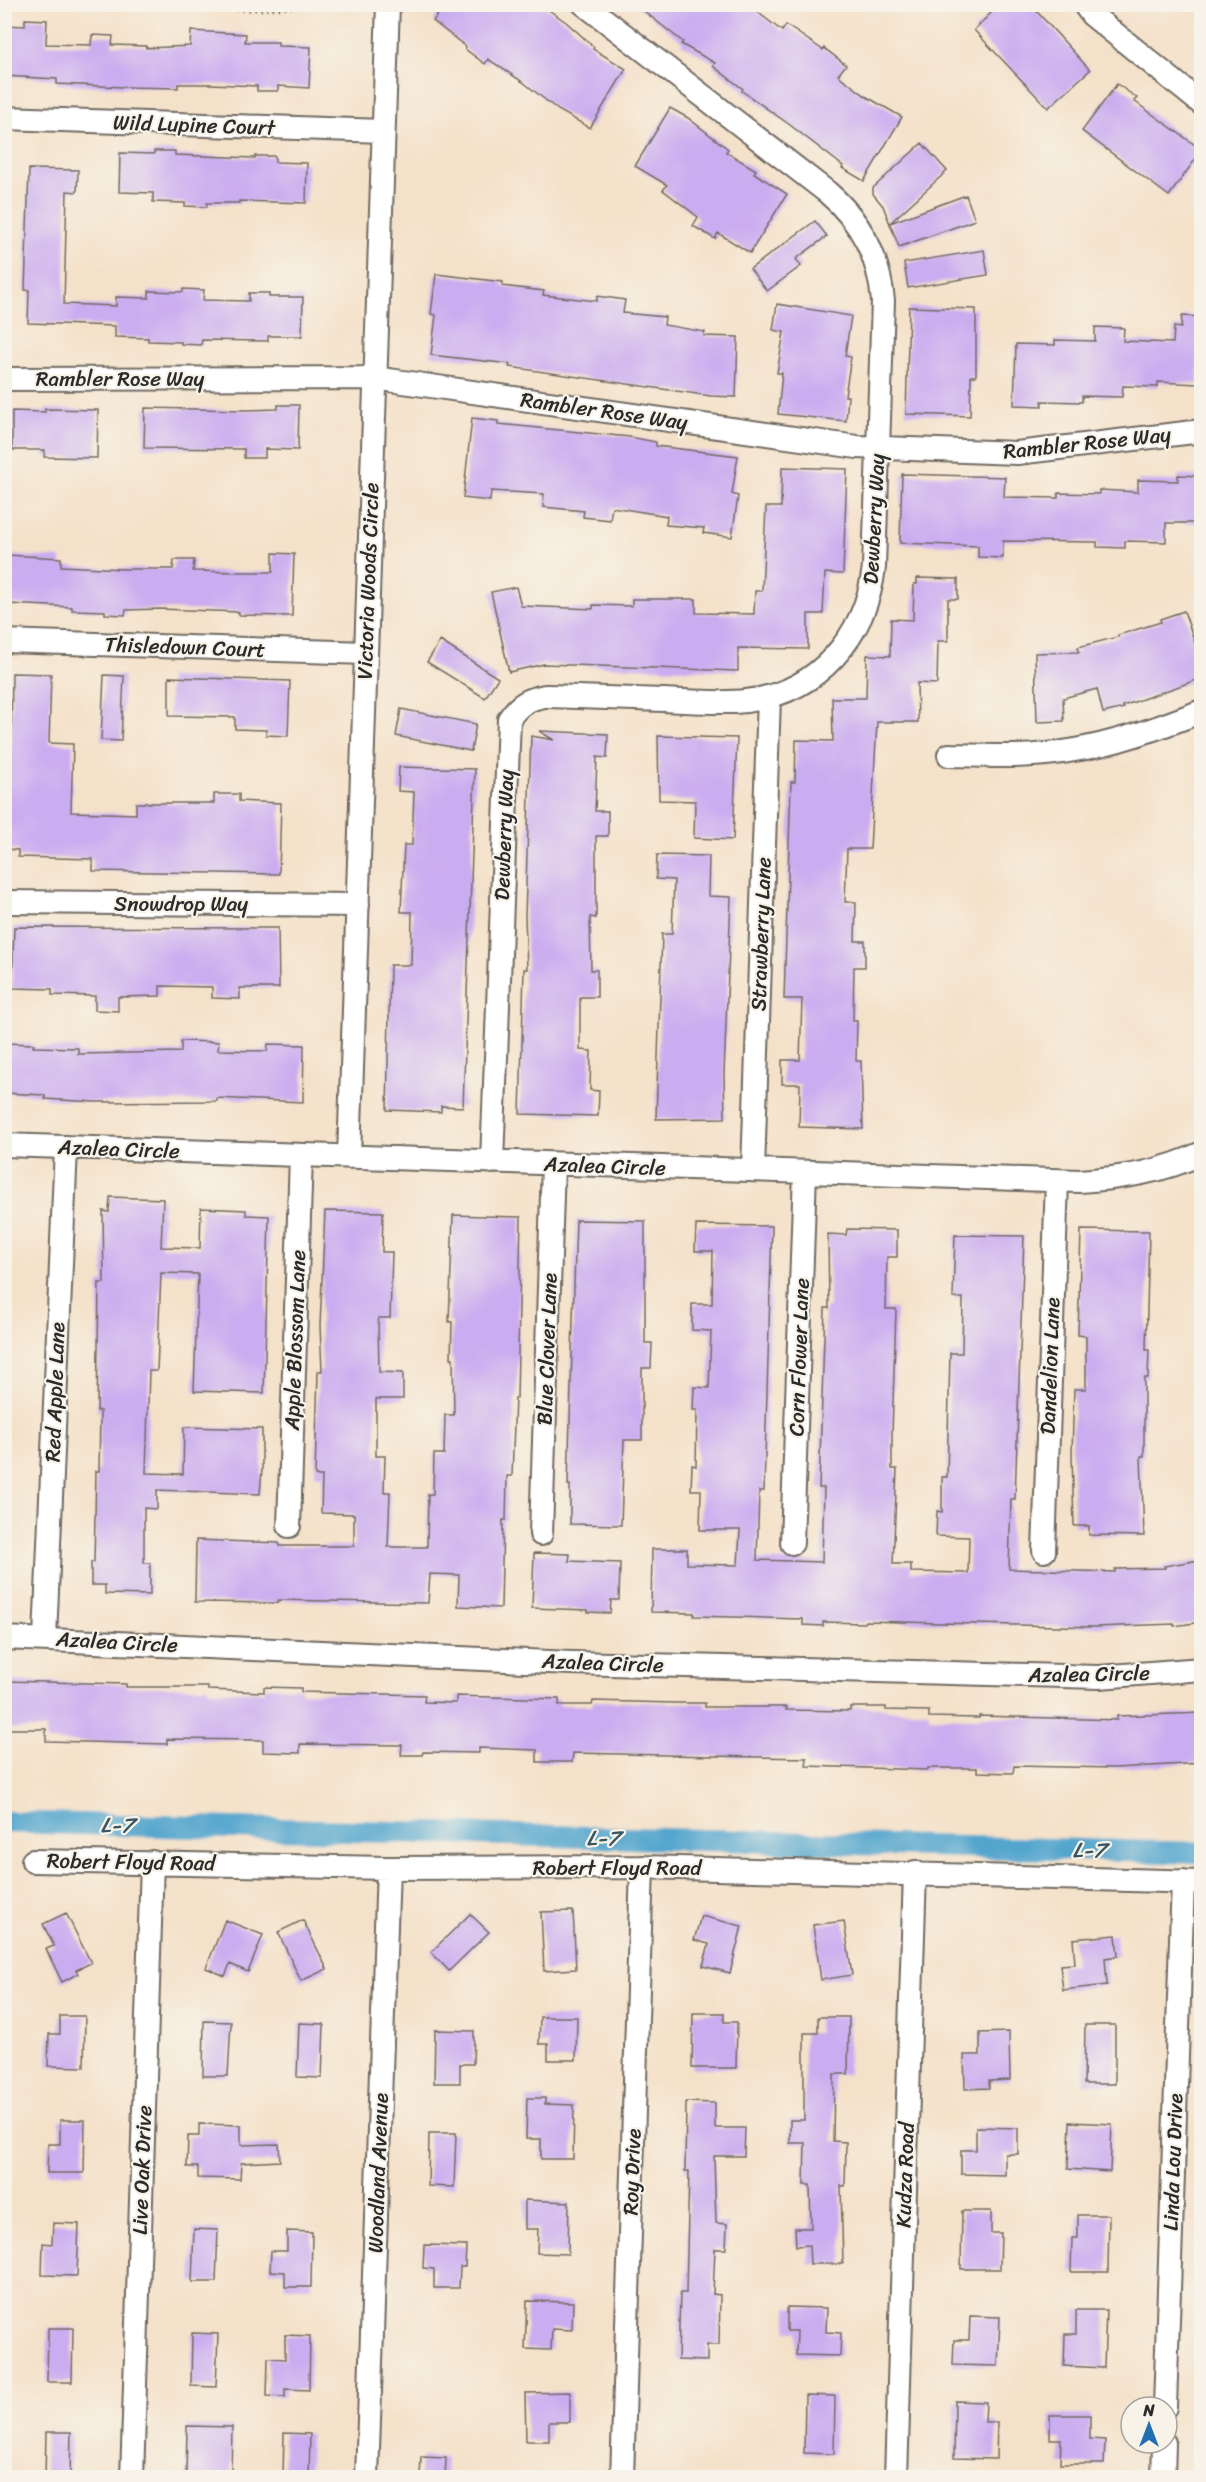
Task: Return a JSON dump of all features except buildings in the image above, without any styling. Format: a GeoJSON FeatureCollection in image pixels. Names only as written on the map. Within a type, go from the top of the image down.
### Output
{"type":"FeatureCollection","features":[{"type":"Feature","properties":{"kind":"street","name":"Victoria Woods Circle"},"geometry":{"type":"LineString","coordinates":[[349,1157],[388,4]]}},
{"type":"Feature","properties":{"kind":"street","name":"Dewberry Way"},"geometry":{"type":"LineString","coordinates":[[492,1162],[509,719],[517,706],[530,698],[545,696],[730,702],[768,697],[797,686],[824,667],[847,643],[863,614],[874,567],[883,301],[878,268],[863,233],[850,214],[827,192],[584,4]]}},
{"type":"Feature","properties":{"kind":"street"},"geometry":{"type":"LineString","coordinates":[[1084,4],[1092,15],[1202,104]]}},
{"type":"Feature","properties":{"kind":"street","name":"Wild Lupine Court"},"geometry":{"type":"LineString","coordinates":[[4,118],[383,131]]}},
{"type":"Feature","properties":{"kind":"street","name":"Rambler Rose Way"},"geometry":{"type":"LineString","coordinates":[[4,379],[375,378],[857,447],[878,448],[1017,453],[1202,431]]}},
{"type":"Feature","properties":{"kind":"street","name":"Thisledown Court"},"geometry":{"type":"LineString","coordinates":[[4,641],[366,653]]}},
{"type":"Feature","properties":{"kind":"street","name":"Strawberry Lane"},"geometry":{"type":"LineString","coordinates":[[753,1170],[768,697]]}},
{"type":"Feature","properties":{"kind":"street"},"geometry":{"type":"LineString","coordinates":[[949,755],[1015,756],[1068,752],[1120,741],[1202,711]]}},
{"type":"Feature","properties":{"kind":"street","name":"Snowdrop Way"},"geometry":{"type":"LineString","coordinates":[[4,902],[358,905]]}},
{"type":"Feature","properties":{"kind":"street","name":"Azalea Circle"},"geometry":{"type":"LineString","coordinates":[[4,1145],[1057,1181],[1118,1178],[1155,1170],[1202,1153]]}},
{"type":"Feature","properties":{"kind":"street","name":"Red Apple Lane"},"geometry":{"type":"LineString","coordinates":[[45,1638],[66,1147]]}},
{"type":"Feature","properties":{"kind":"street","name":"Apple Blossom Lane"},"geometry":{"type":"LineString","coordinates":[[289,1526],[301,1155]]}},
{"type":"Feature","properties":{"kind":"street","name":"Blue Clover Lane"},"geometry":{"type":"LineString","coordinates":[[541,1534],[553,1164]]}},
{"type":"Feature","properties":{"kind":"street","name":"Corn Flower Lane"},"geometry":{"type":"LineString","coordinates":[[792,1542],[805,1172]]}},
{"type":"Feature","properties":{"kind":"street","name":"Dandelion Lane"},"geometry":{"type":"LineString","coordinates":[[1044,1551],[1057,1181]]}},
{"type":"Feature","properties":{"kind":"street","name":"Azalea Circle"},"geometry":{"type":"LineString","coordinates":[[4,1638],[45,1638],[572,1663],[1099,1677],[1202,1669]]}},
{"type":"Feature","properties":{"kind":"street","name":"Robert Floyd Road"},"geometry":{"type":"LineString","coordinates":[[33,1861],[388,1868],[642,1867],[915,1872],[1192,1882]]}},
{"type":"Feature","properties":{"kind":"street","name":"Live Oak Drive"},"geometry":{"type":"LineString","coordinates":[[132,2478],[152,1862]]}},
{"type":"Feature","properties":{"kind":"street","name":"Roy Drive"},"geometry":{"type":"LineString","coordinates":[[622,2478],[642,1867]]}},
{"type":"Feature","properties":{"kind":"street","name":"Woodland Avenue"},"geometry":{"type":"LineString","coordinates":[[367,2478],[388,1868]]}},
{"type":"Feature","properties":{"kind":"street","name":"Kudza Road"},"geometry":{"type":"LineString","coordinates":[[896,2478],[915,1872]]}},
{"type":"Feature","properties":{"kind":"street","name":"Linda Lou Drive"},"geometry":{"type":"LineString","coordinates":[[1166,2395],[1192,1882]]}},
{"type":"Feature","properties":{"kind":"street"},"geometry":{"type":"LineString","coordinates":[[1163,2478],[1164,2455]]}},
{"type":"Feature","properties":{"kind":"path"},"geometry":{"type":"LineString","coordinates":[[183,4],[200,9],[291,8],[325,4]]}},
{"type":"Feature","properties":{"kind":"waterway","name":"L-7"},"geometry":{"type":"LineString","coordinates":[[4,1822],[1202,1853]]}}]}
